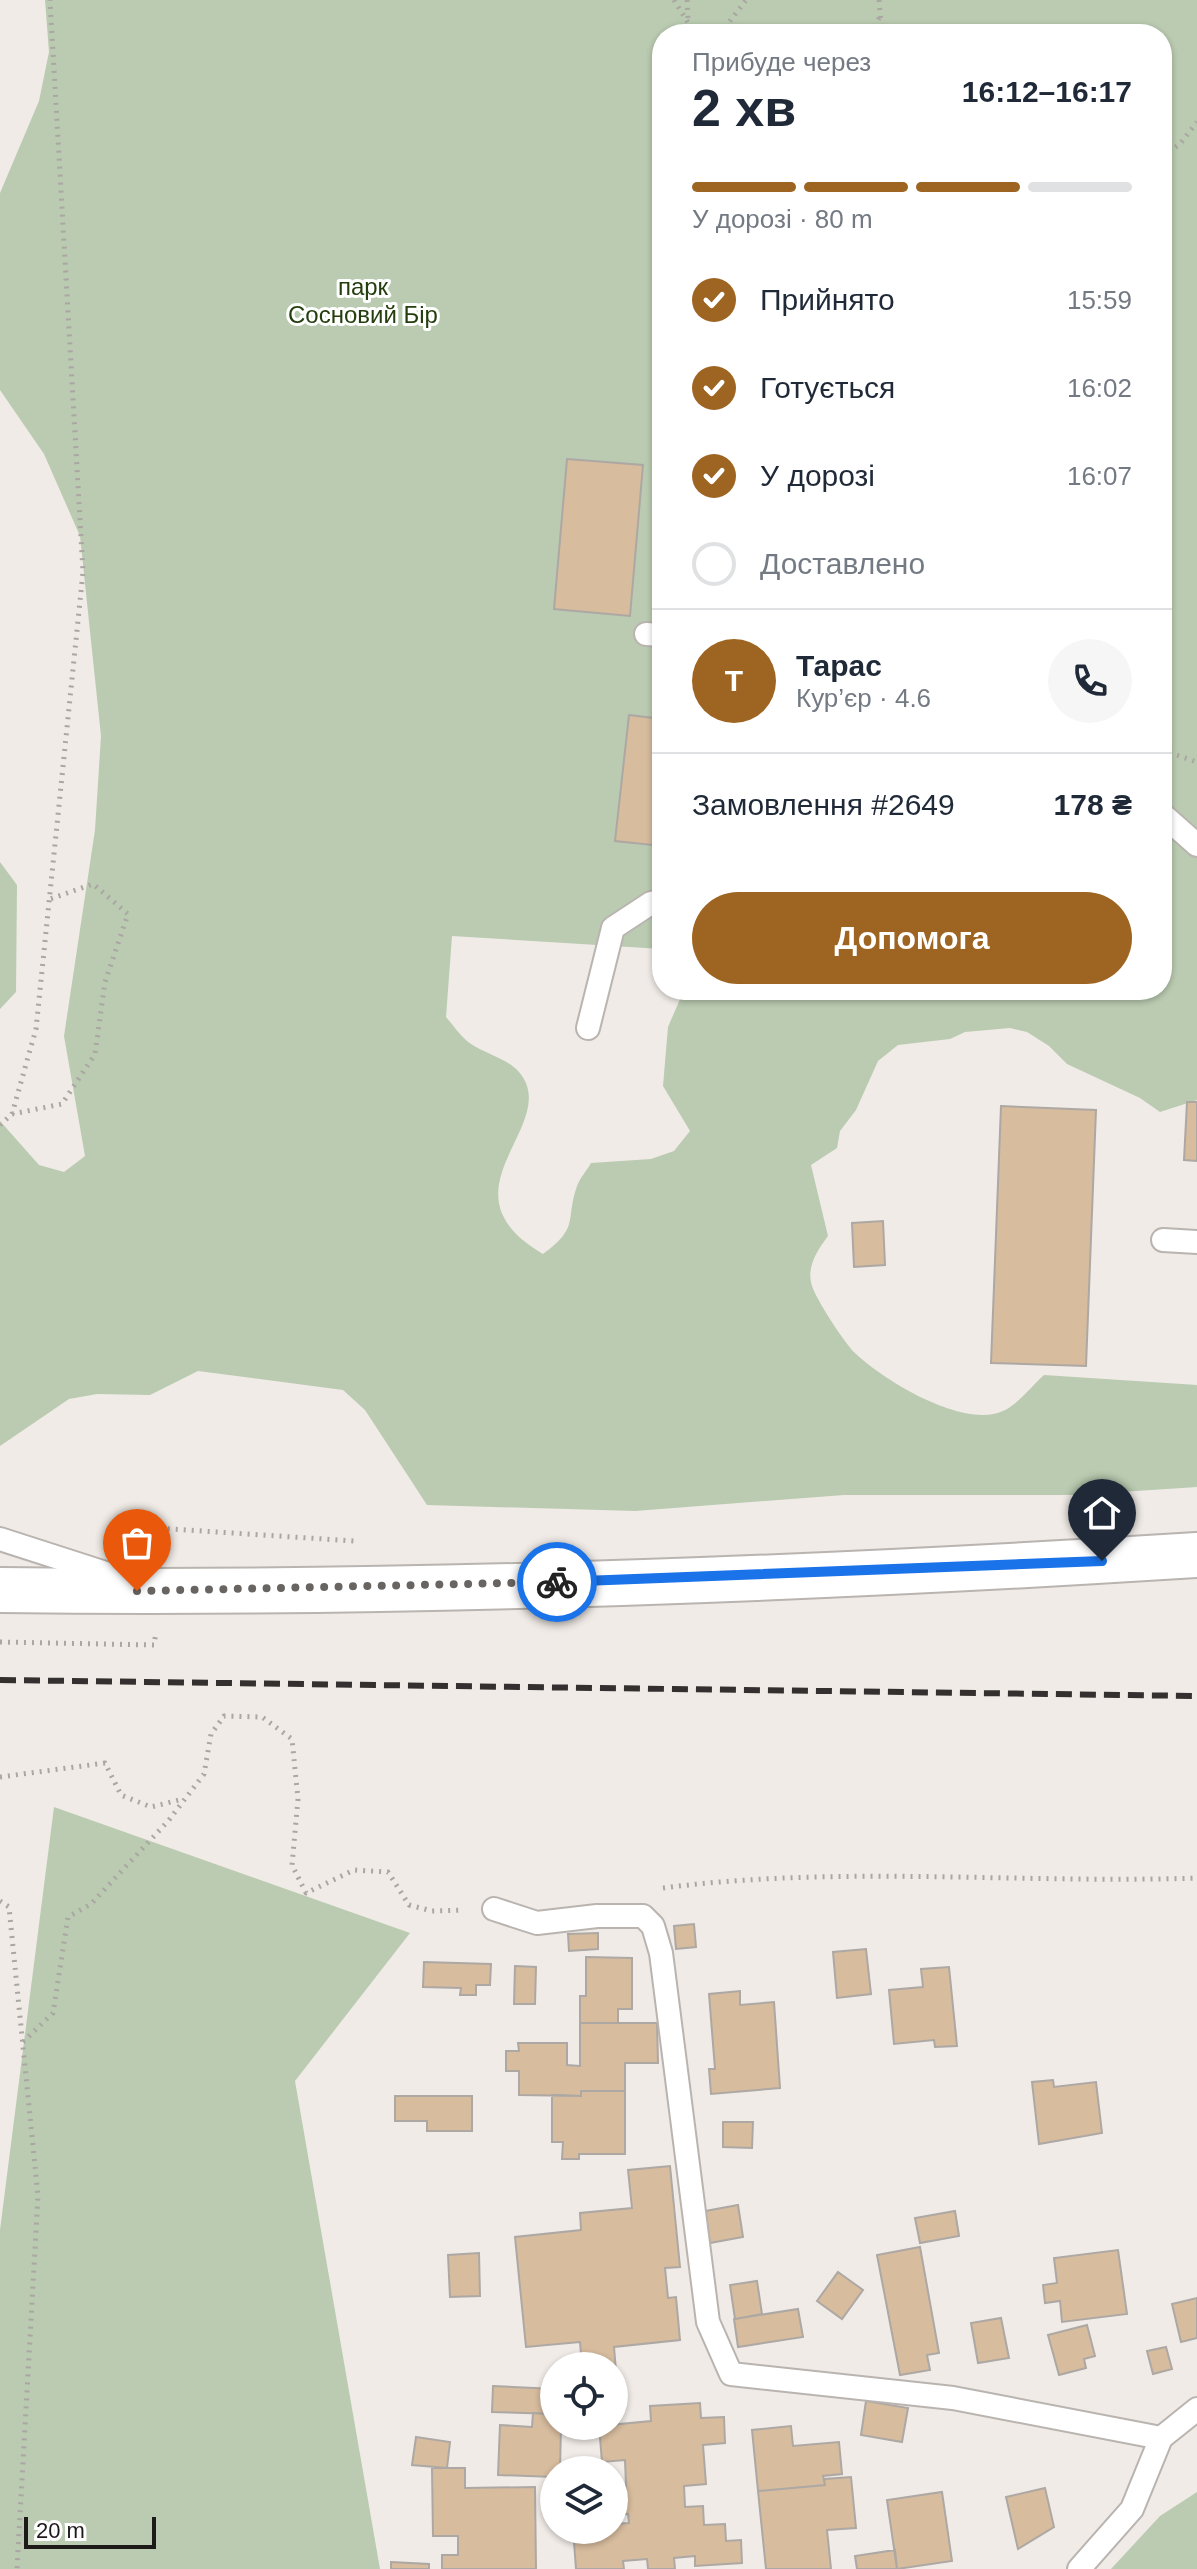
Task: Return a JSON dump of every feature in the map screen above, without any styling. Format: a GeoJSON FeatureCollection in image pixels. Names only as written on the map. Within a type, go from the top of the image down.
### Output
{"type":"FeatureCollection","features":[{"type":"Feature","properties":{"kind":"main road"},"geometry":{"type":"LineString","coordinates":[[0,1590],[165,1592],[718,1579],[1197,1555]]}},
{"type":"Feature","properties":{"kind":"lane"},"geometry":{"type":"LineString","coordinates":[[1172,824],[1197,845]]}},
{"type":"Feature","properties":{"kind":"lane"},"geometry":{"type":"LineString","coordinates":[[588,1028],[613,928],[652,903]]}},
{"type":"Feature","properties":{"kind":"lane"},"geometry":{"type":"LineString","coordinates":[[1163,1240],[1197,1242]]}},
{"type":"Feature","properties":{"kind":"lane"},"geometry":{"type":"LineString","coordinates":[[0,1539],[165,1592]]}},
{"type":"Feature","properties":{"kind":"lane"},"geometry":{"type":"LineString","coordinates":[[494,1909],[537,1923],[597,1916],[643,1916],[653,1926],[661,1953],[708,2322],[731,2374],[953,2398],[1161,2438]]}},
{"type":"Feature","properties":{"kind":"lane"},"geometry":{"type":"LineString","coordinates":[[1079,2569],[1132,2509],[1161,2438],[1197,2409]]}},
{"type":"Feature","properties":{"kind":"path"},"geometry":{"type":"LineString","coordinates":[[12,1114],[36,1029],[83,572],[50,0]]}},
{"type":"Feature","properties":{"kind":"path"},"geometry":{"type":"LineString","coordinates":[[674,0],[688,22]]}},
{"type":"Feature","properties":{"kind":"path"},"geometry":{"type":"LineString","coordinates":[[687,0],[688,22]]}},
{"type":"Feature","properties":{"kind":"path"},"geometry":{"type":"LineString","coordinates":[[728,24],[746,0]]}},
{"type":"Feature","properties":{"kind":"path"},"geometry":{"type":"LineString","coordinates":[[879,0],[881,24]]}},
{"type":"Feature","properties":{"kind":"path"},"geometry":{"type":"LineString","coordinates":[[876,24],[880,17]]}},
{"type":"Feature","properties":{"kind":"path"},"geometry":{"type":"LineString","coordinates":[[1172,149],[1197,122]]}},
{"type":"Feature","properties":{"kind":"path"},"geometry":{"type":"LineString","coordinates":[[1172,753],[1197,762]]}},
{"type":"Feature","properties":{"kind":"path"},"geometry":{"type":"LineString","coordinates":[[0,1125],[12,1114],[62,1104],[95,1054],[105,982],[128,914],[93,884],[49,899]]}},
{"type":"Feature","properties":{"kind":"path"},"geometry":{"type":"LineString","coordinates":[[23,2042],[53,2013],[68,1917],[91,1904],[185,1799],[204,1774],[211,1734],[224,1716],[262,1717],[292,1739],[298,1799],[292,1865],[306,1893],[354,1870],[388,1872],[409,1905],[432,1911],[494,1909]]}},
{"type":"Feature","properties":{"kind":"path"},"geometry":{"type":"LineString","coordinates":[[0,1777],[105,1763],[121,1795],[151,1807],[185,1799]]}},
{"type":"Feature","properties":{"kind":"path"},"geometry":{"type":"LineString","coordinates":[[654,1889],[741,1877],[880,1874],[1197,1878]]}},
{"type":"Feature","properties":{"kind":"path"},"geometry":{"type":"LineString","coordinates":[[0,1901],[9,1907],[38,2196],[17,2569]]}},
{"type":"Feature","properties":{"kind":"green space","name":"парк Сосновий Бір"},"geometry":{"type":"Polygon","coordinates":[[[45,0],[1197,0],[1197,1100],[1160,1112],[1140,1098],[1067,1064],[1049,1046],[1027,1032],[1010,1028],[965,1032],[950,1039],[898,1045],[878,1061],[856,1110],[840,1131],[837,1148],[811,1165],[828,1236],[810,1272],[819,1301],[855,1353],[884,1376],[946,1408],[986,1415],[1003,1411],[1044,1375],[1197,1385],[1197,1487],[1075,1495],[844,1495],[635,1511],[427,1505],[365,1410],[343,1390],[198,1371],[150,1395],[97,1394],[69,1399],[0,1446],[0,1121],[39,1165],[64,1172],[85,1156],[64,1036],[95,830],[101,736],[80,536],[44,454],[0,390],[0,193],[39,101],[49,52],[45,0]]]}},
{"type":"Feature","properties":{"kind":"green space"},"geometry":{"type":"Polygon","coordinates":[[[0,862],[17,885],[16,992],[0,1009],[0,862]]]}},
{"type":"Feature","properties":{"kind":"green space"},"geometry":{"type":"Polygon","coordinates":[[[54,1807],[410,1933],[295,2081],[380,2569],[0,2569],[0,2230],[54,1807]]]}},
{"type":"Feature","properties":{"kind":"green space"},"geometry":{"type":"Polygon","coordinates":[[[1197,2492],[1197,2569],[1111,2569],[1160,2516],[1197,2492]]]}},
{"type":"Feature","properties":{"kind":"building"},"geometry":{"type":"Polygon","coordinates":[[[567,459],[643,465],[630,616],[554,609],[567,459]]]}},
{"type":"Feature","properties":{"kind":"building"},"geometry":{"type":"Polygon","coordinates":[[[629,715],[652,718],[652,845],[615,841],[629,715]]]}},
{"type":"Feature","properties":{"kind":"building"},"geometry":{"type":"Polygon","coordinates":[[[1187,1102],[1197,1102],[1197,1161],[1184,1160],[1187,1102]]]}},
{"type":"Feature","properties":{"kind":"building"},"geometry":{"type":"Polygon","coordinates":[[[1001,1106],[1096,1110],[1086,1366],[991,1363],[1001,1106]]]}},
{"type":"Feature","properties":{"kind":"building"},"geometry":{"type":"Polygon","coordinates":[[[883,1221],[885,1265],[854,1267],[852,1223],[883,1221]]]}},
{"type":"Feature","properties":{"kind":"building"},"geometry":{"type":"Polygon","coordinates":[[[694,1924],[696,1947],[676,1949],[674,1926],[694,1924]]]}},
{"type":"Feature","properties":{"kind":"building"},"geometry":{"type":"Polygon","coordinates":[[[598,1933],[598,1949],[569,1951],[568,1934],[598,1933]]]}},
{"type":"Feature","properties":{"kind":"building"},"geometry":{"type":"Polygon","coordinates":[[[866,1949],[871,1994],[837,1998],[833,1952],[866,1949]]]}},
{"type":"Feature","properties":{"kind":"building"},"geometry":{"type":"Polygon","coordinates":[[[586,1957],[632,1958],[632,2009],[618,2009],[618,2023],[580,2023],[580,1996],[586,1996],[586,1957]]]}},
{"type":"Feature","properties":{"kind":"building"},"geometry":{"type":"Polygon","coordinates":[[[424,1962],[491,1964],[490,1985],[476,1985],[476,1995],[460,1995],[461,1988],[423,1987],[424,1962]]]}},
{"type":"Feature","properties":{"kind":"building"},"geometry":{"type":"Polygon","coordinates":[[[515,1966],[536,1967],[535,2004],[514,2004],[515,1966]]]}},
{"type":"Feature","properties":{"kind":"building"},"geometry":{"type":"Polygon","coordinates":[[[949,1967],[957,2046],[935,2047],[934,2040],[894,2044],[889,1990],[923,1987],[921,1969],[949,1967]]]}},
{"type":"Feature","properties":{"kind":"building"},"geometry":{"type":"Polygon","coordinates":[[[740,1991],[740,2005],[774,2002],[780,2088],[711,2094],[709,2069],[715,2069],[709,1994],[740,1991]]]}},
{"type":"Feature","properties":{"kind":"building"},"geometry":{"type":"Polygon","coordinates":[[[580,2023],[657,2023],[658,2063],[625,2063],[625,2091],[581,2091],[581,2096],[519,2095],[519,2071],[506,2071],[506,2051],[519,2051],[518,2043],[567,2043],[567,2065],[580,2066],[580,2023]]]}},
{"type":"Feature","properties":{"kind":"building"},"geometry":{"type":"Polygon","coordinates":[[[1053,2080],[1054,2087],[1096,2082],[1102,2133],[1039,2144],[1032,2082],[1053,2080]]]}},
{"type":"Feature","properties":{"kind":"building"},"geometry":{"type":"Polygon","coordinates":[[[581,2091],[625,2091],[625,2154],[579,2154],[579,2159],[562,2159],[563,2142],[552,2142],[552,2095],[581,2096],[581,2091]]]}},
{"type":"Feature","properties":{"kind":"building"},"geometry":{"type":"Polygon","coordinates":[[[395,2096],[472,2096],[472,2131],[427,2131],[427,2121],[395,2121],[395,2096]]]}},
{"type":"Feature","properties":{"kind":"building"},"geometry":{"type":"Polygon","coordinates":[[[723,2122],[753,2122],[752,2148],[723,2147],[723,2122]]]}},
{"type":"Feature","properties":{"kind":"building"},"geometry":{"type":"Polygon","coordinates":[[[670,2166],[680,2267],[665,2268],[668,2298],[676,2297],[680,2340],[614,2347],[614,2352],[581,2352],[580,2342],[526,2347],[515,2237],[581,2230],[580,2213],[632,2208],[628,2170],[670,2166]]]}},
{"type":"Feature","properties":{"kind":"building"},"geometry":{"type":"Polygon","coordinates":[[[738,2205],[743,2237],[710,2243],[705,2211],[738,2205]]]}},
{"type":"Feature","properties":{"kind":"building"},"geometry":{"type":"Polygon","coordinates":[[[955,2211],[959,2236],[920,2243],[915,2218],[955,2211]]]}},
{"type":"Feature","properties":{"kind":"building"},"geometry":{"type":"Polygon","coordinates":[[[920,2247],[939,2353],[927,2355],[930,2370],[900,2375],[877,2255],[920,2247]]]}},
{"type":"Feature","properties":{"kind":"building"},"geometry":{"type":"Polygon","coordinates":[[[1118,2250],[1127,2314],[1062,2322],[1060,2301],[1045,2303],[1043,2285],[1057,2283],[1054,2258],[1118,2250]]]}},
{"type":"Feature","properties":{"kind":"building"},"geometry":{"type":"Polygon","coordinates":[[[479,2253],[480,2296],[450,2297],[448,2255],[479,2253]]]}},
{"type":"Feature","properties":{"kind":"building"},"geometry":{"type":"Polygon","coordinates":[[[838,2272],[863,2290],[842,2319],[817,2301],[838,2272]]]}},
{"type":"Feature","properties":{"kind":"building"},"geometry":{"type":"Polygon","coordinates":[[[757,2281],[762,2314],[735,2319],[730,2285],[757,2281]]]}},
{"type":"Feature","properties":{"kind":"building"},"geometry":{"type":"Polygon","coordinates":[[[1197,2298],[1197,2338],[1181,2342],[1172,2304],[1197,2298]]]}},
{"type":"Feature","properties":{"kind":"building"},"geometry":{"type":"Polygon","coordinates":[[[798,2309],[803,2337],[738,2347],[734,2319],[798,2309]]]}},
{"type":"Feature","properties":{"kind":"building"},"geometry":{"type":"Polygon","coordinates":[[[1001,2318],[1009,2358],[978,2363],[971,2323],[1001,2318]]]}},
{"type":"Feature","properties":{"kind":"building"},"geometry":{"type":"Polygon","coordinates":[[[1087,2325],[1095,2356],[1084,2359],[1086,2368],[1059,2375],[1048,2335],[1087,2325]]]}},
{"type":"Feature","properties":{"kind":"building"},"geometry":{"type":"Polygon","coordinates":[[[1166,2347],[1172,2369],[1153,2374],[1147,2351],[1166,2347]]]}},
{"type":"Feature","properties":{"kind":"building"},"geometry":{"type":"Polygon","coordinates":[[[493,2386],[540,2388],[540,2414],[492,2412],[493,2386]]]}},
{"type":"Feature","properties":{"kind":"building"},"geometry":{"type":"Polygon","coordinates":[[[866,2401],[908,2408],[902,2442],[861,2435],[866,2401]]]}},
{"type":"Feature","properties":{"kind":"building"},"geometry":{"type":"Polygon","coordinates":[[[700,2403],[701,2418],[724,2417],[725,2443],[703,2445],[706,2484],[684,2486],[685,2507],[703,2506],[704,2525],[725,2524],[726,2541],[741,2540],[742,2563],[695,2566],[695,2556],[674,2558],[675,2569],[648,2569],[647,2559],[623,2561],[624,2569],[576,2569],[574,2544],[628,2544],[628,2456],[602,2456],[600,2440],[628,2440],[628,2423],[651,2421],[650,2406],[700,2403]]]}},
{"type":"Feature","properties":{"kind":"building"},"geometry":{"type":"Polygon","coordinates":[[[533,2413],[540,2413],[540,2440],[561,2440],[560,2456],[540,2456],[540,2476],[498,2475],[500,2425],[532,2427],[533,2413]]]}},
{"type":"Feature","properties":{"kind":"building"},"geometry":{"type":"Polygon","coordinates":[[[791,2426],[793,2446],[839,2442],[842,2474],[823,2476],[825,2485],[758,2491],[752,2430],[791,2426]]]}},
{"type":"Feature","properties":{"kind":"building"},"geometry":{"type":"Polygon","coordinates":[[[416,2437],[450,2442],[447,2468],[412,2465],[416,2437]]]}},
{"type":"Feature","properties":{"kind":"building"},"geometry":{"type":"Polygon","coordinates":[[[432,2468],[465,2468],[465,2488],[535,2487],[536,2569],[442,2569],[442,2555],[458,2555],[458,2536],[433,2536],[432,2468]]]}},
{"type":"Feature","properties":{"kind":"building"},"geometry":{"type":"Polygon","coordinates":[[[851,2477],[856,2528],[827,2530],[831,2569],[766,2569],[758,2491],[825,2485],[824,2479],[851,2477]]]}},
{"type":"Feature","properties":{"kind":"building"},"geometry":{"type":"Polygon","coordinates":[[[1045,2488],[1054,2527],[1018,2549],[1006,2497],[1045,2488]]]}},
{"type":"Feature","properties":{"kind":"building"},"geometry":{"type":"Polygon","coordinates":[[[942,2492],[952,2561],[897,2569],[887,2500],[942,2492]]]}},
{"type":"Feature","properties":{"kind":"building"},"geometry":{"type":"Polygon","coordinates":[[[895,2550],[897,2569],[857,2569],[855,2556],[895,2550]]]}},
{"type":"Feature","properties":{"kind":"building"},"geometry":{"type":"Polygon","coordinates":[[[391,2562],[429,2564],[429,2569],[391,2569],[391,2562]]]}},
{"type":"Feature","properties":{"kind":"railway"},"geometry":{"type":"LineString","coordinates":[[0,1680],[1197,1696]]}},
{"type":"Feature","properties":{"kind":"way so far"},"geometry":{"type":"LineString","coordinates":[[137,1591],[557,1582]]}},
{"type":"Feature","properties":{"kind":"route"},"geometry":{"type":"LineString","coordinates":[[557,1582],[718,1579],[1102,1561]]}}]}
